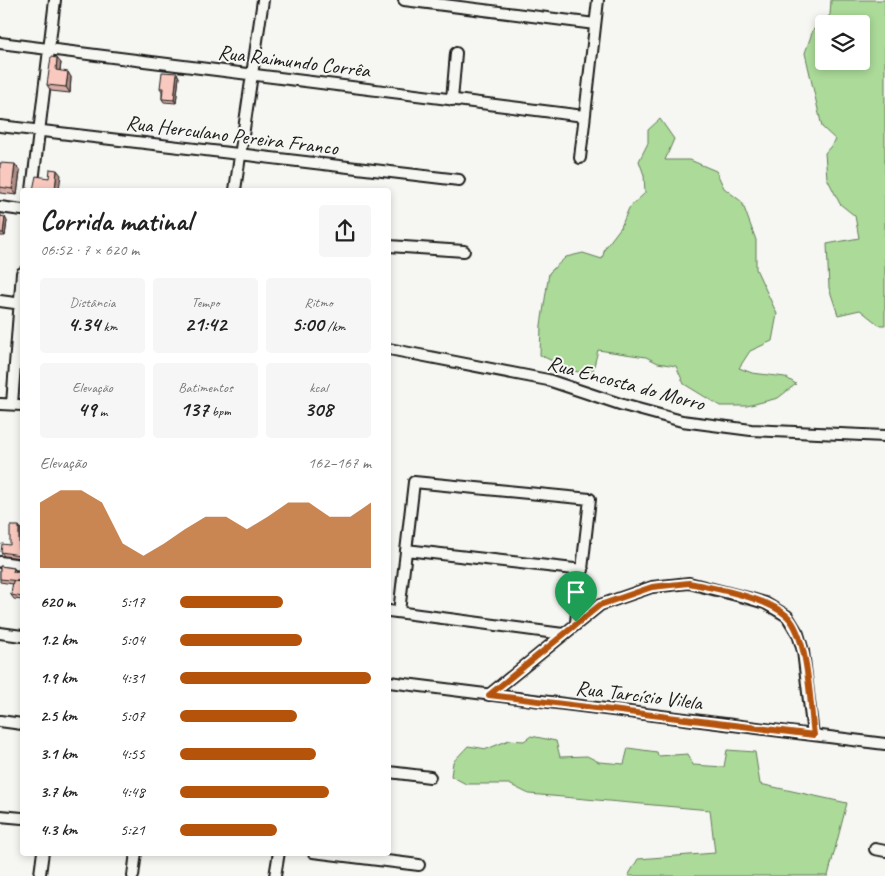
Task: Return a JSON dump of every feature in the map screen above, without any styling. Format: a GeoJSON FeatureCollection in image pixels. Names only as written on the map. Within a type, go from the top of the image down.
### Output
{"type":"FeatureCollection","features":[{"type":"Feature","properties":{"kind":"street"},"geometry":{"type":"LineString","coordinates":[[32,188],[55,0]]}},
{"type":"Feature","properties":{"kind":"street"},"geometry":{"type":"LineString","coordinates":[[235,188],[263,0]]}},
{"type":"Feature","properties":{"kind":"street"},"geometry":{"type":"LineString","coordinates":[[404,0],[595,24]]}},
{"type":"Feature","properties":{"kind":"street"},"geometry":{"type":"LineString","coordinates":[[580,158],[598,0]]}},
{"type":"Feature","properties":{"kind":"street","name":"Rua Raimundo Corrêa"},"geometry":{"type":"LineString","coordinates":[[0,43],[584,116]]}},
{"type":"Feature","properties":{"kind":"street"},"geometry":{"type":"LineString","coordinates":[[452,100],[456,53]]}},
{"type":"Feature","properties":{"kind":"street","name":"Rua Herculano Pereira Franco"},"geometry":{"type":"LineString","coordinates":[[0,126],[459,180]]}},
{"type":"Feature","properties":{"kind":"street"},"geometry":{"type":"LineString","coordinates":[[0,207],[20,210]]}},
{"type":"Feature","properties":{"kind":"street"},"geometry":{"type":"LineString","coordinates":[[391,246],[464,251]]}},
{"type":"Feature","properties":{"kind":"street"},"geometry":{"type":"LineString","coordinates":[[0,301],[20,303]]}},
{"type":"Feature","properties":{"kind":"street"},"geometry":{"type":"LineString","coordinates":[[0,404],[17,405],[20,328]]}},
{"type":"Feature","properties":{"kind":"street","name":"Rua Encosta do Morro"},"geometry":{"type":"LineString","coordinates":[[391,349],[548,380],[623,405],[682,421],[751,430],[885,436]]}},
{"type":"Feature","properties":{"kind":"street"},"geometry":{"type":"LineString","coordinates":[[563,634],[394,612],[406,550],[414,482],[590,500],[576,622]]}},
{"type":"Feature","properties":{"kind":"street"},"geometry":{"type":"LineString","coordinates":[[406,550],[583,570]]}},
{"type":"Feature","properties":{"kind":"street"},"geometry":{"type":"LineString","coordinates":[[0,562],[20,565]]}},
{"type":"Feature","properties":{"kind":"street"},"geometry":{"type":"LineString","coordinates":[[489,695],[576,622],[600,605],[652,587],[674,583],[689,583],[764,603],[787,616],[798,634],[803,651],[814,735]]}},
{"type":"Feature","properties":{"kind":"street"},"geometry":{"type":"LineString","coordinates":[[0,633],[20,636]]}},
{"type":"Feature","properties":{"kind":"street","name":"Rua Tarcísio Vilela"},"geometry":{"type":"LineString","coordinates":[[391,682],[885,744]]}},
{"type":"Feature","properties":{"kind":"street"},"geometry":{"type":"LineString","coordinates":[[0,721],[20,724]]}},
{"type":"Feature","properties":{"kind":"street"},"geometry":{"type":"LineString","coordinates":[[391,772],[430,777]]}},
{"type":"Feature","properties":{"kind":"street"},"geometry":{"type":"LineString","coordinates":[[0,816],[20,818]]}},
{"type":"Feature","properties":{"kind":"street"},"geometry":{"type":"LineString","coordinates":[[40,874],[42,856]]}},
{"type":"Feature","properties":{"kind":"street"},"geometry":{"type":"LineString","coordinates":[[133,876],[136,856]]}},
{"type":"Feature","properties":{"kind":"street"},"geometry":{"type":"LineString","coordinates":[[275,876],[278,856]]}},
{"type":"Feature","properties":{"kind":"street"},"geometry":{"type":"LineString","coordinates":[[346,856],[419,865]]}},
{"type":"Feature","properties":{"kind":"green space"},"geometry":{"type":"Polygon","coordinates":[[[831,0],[885,0],[885,325],[879,325],[860,310],[838,315],[829,288],[827,244],[859,238],[855,216],[840,204],[827,178],[825,153],[836,140],[822,127],[805,53],[815,28],[815,70],[870,70],[870,15],[830,15],[831,0]]]}},
{"type":"Feature","properties":{"kind":"green space"},"geometry":{"type":"Polygon","coordinates":[[[660,119],[674,139],[665,160],[690,160],[716,171],[724,188],[742,202],[756,240],[756,269],[777,314],[772,341],[750,351],[739,368],[752,373],[785,377],[796,384],[778,398],[747,406],[720,406],[684,384],[676,366],[658,363],[646,357],[598,350],[592,374],[573,371],[540,355],[541,325],[549,273],[566,257],[583,253],[602,259],[605,248],[621,227],[629,208],[645,193],[644,175],[639,161],[648,143],[648,130],[660,119]]]}},
{"type":"Feature","properties":{"kind":"green space"},"geometry":{"type":"Polygon","coordinates":[[[531,736],[556,741],[560,757],[587,756],[599,762],[624,764],[628,748],[657,752],[658,756],[688,754],[693,765],[724,767],[727,750],[755,752],[760,784],[847,803],[828,876],[628,876],[638,859],[715,853],[710,810],[529,794],[509,784],[466,784],[451,776],[453,762],[468,746],[487,749],[509,740],[524,741],[531,736]]]}},
{"type":"Feature","properties":{"kind":"building"},"geometry":{"type":"Polygon","coordinates":[[[51,57],[57,58],[56,70],[68,72],[66,87],[47,85],[51,57]]]}},
{"type":"Feature","properties":{"kind":"building"},"geometry":{"type":"Polygon","coordinates":[[[162,72],[177,73],[174,100],[162,99],[163,88],[160,88],[162,72]]]}},
{"type":"Feature","properties":{"kind":"building"},"geometry":{"type":"Polygon","coordinates":[[[0,163],[15,164],[12,189],[0,187],[0,163]]]}},
{"type":"Feature","properties":{"kind":"building"},"geometry":{"type":"Polygon","coordinates":[[[50,169],[57,170],[55,188],[33,188],[36,176],[49,178],[50,169]]]}},
{"type":"Feature","properties":{"kind":"building"},"geometry":{"type":"Polygon","coordinates":[[[0,216],[5,217],[3,233],[0,233],[0,216]]]}},
{"type":"Feature","properties":{"kind":"building"},"geometry":{"type":"Polygon","coordinates":[[[10,526],[19,526],[19,555],[1,552],[2,544],[10,545],[10,526]]]}},
{"type":"Feature","properties":{"kind":"building"},"geometry":{"type":"Polygon","coordinates":[[[0,566],[14,568],[13,572],[20,572],[19,581],[0,579],[0,566]]]}},
{"type":"Feature","properties":{"kind":"building"},"geometry":{"type":"Polygon","coordinates":[[[13,581],[20,582],[20,597],[11,595],[13,581]]]}},
{"type":"Feature","properties":{"kind":"route"},"geometry":{"type":"LineString","coordinates":[[689,583],[699,585],[764,603],[787,616],[798,634],[806,669],[814,735],[489,695],[576,622],[609,601],[636,591],[669,584],[689,583]]}}]}
